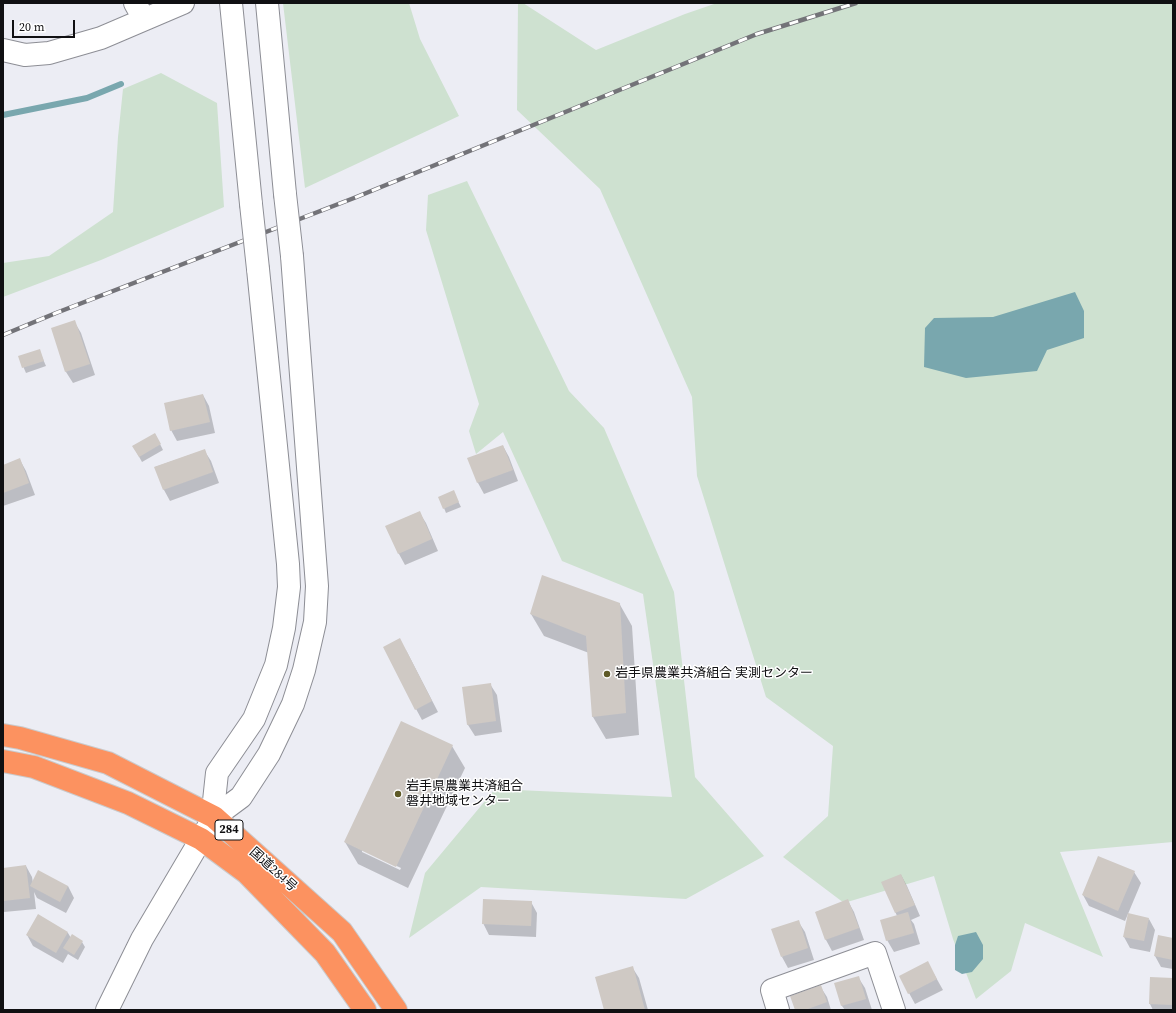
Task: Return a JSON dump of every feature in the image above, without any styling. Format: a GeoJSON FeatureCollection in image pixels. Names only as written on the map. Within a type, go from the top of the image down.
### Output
{"type":"FeatureCollection","features":[{"type":"Feature","properties":{"kind":"highway","name":"国道284号"},"geometry":{"type":"LineString","coordinates":[[3,735],[20,738],[108,763],[214,817],[342,932],[396,1010]]}},
{"type":"Feature","properties":{"kind":"highway","name":"国道284号"},"geometry":{"type":"LineString","coordinates":[[3,761],[34,767],[128,803],[201,839],[247,873],[325,952],[365,1010]]}},
{"type":"Feature","properties":{"kind":"street"},"geometry":{"type":"LineString","coordinates":[[3,50],[25,55],[50,53],[101,38],[140,11],[183,3]]}},
{"type":"Feature","properties":{"kind":"street"},"geometry":{"type":"LineString","coordinates":[[214,817],[217,773],[254,719],[276,665],[284,628],[289,587],[231,3]]}},
{"type":"Feature","properties":{"kind":"street"},"geometry":{"type":"LineString","coordinates":[[108,1010],[142,940],[214,817],[241,797],[269,754],[293,704],[304,670],[315,622],[317,586],[292,256],[267,3]]}},
{"type":"Feature","properties":{"kind":"street"},"geometry":{"type":"LineString","coordinates":[[778,1010],[772,990],[875,953],[894,1010]]}},
{"type":"Feature","properties":{"kind":"green space"},"geometry":{"type":"Polygon","coordinates":[[[283,3],[409,3],[420,39],[459,116],[305,188],[283,3]]]}},
{"type":"Feature","properties":{"kind":"green space"},"geometry":{"type":"Polygon","coordinates":[[[518,3],[523,3],[596,50],[685,14],[717,3],[1173,3],[1173,842],[1060,852],[1103,957],[1025,923],[1011,971],[976,999],[953,939],[934,876],[844,903],[783,857],[828,816],[833,746],[766,697],[697,476],[692,397],[600,189],[517,110],[518,3]]]}},
{"type":"Feature","properties":{"kind":"green space"},"geometry":{"type":"Polygon","coordinates":[[[161,73],[217,103],[224,207],[101,260],[3,297],[3,263],[49,256],[113,212],[123,89],[161,73]]]}},
{"type":"Feature","properties":{"kind":"green space"},"geometry":{"type":"Polygon","coordinates":[[[467,181],[569,391],[604,428],[674,592],[695,777],[764,856],[686,899],[481,887],[409,938],[425,873],[495,789],[672,797],[643,594],[562,561],[503,432],[476,454],[469,431],[479,404],[426,230],[428,195],[467,181]]]}},
{"type":"Feature","properties":{"kind":"water"},"geometry":{"type":"Polygon","coordinates":[[[1075,292],[1084,311],[1084,338],[1047,350],[1037,371],[966,378],[924,367],[925,328],[934,318],[993,317],[1075,292]]]}},
{"type":"Feature","properties":{"kind":"water"},"geometry":{"type":"Polygon","coordinates":[[[976,932],[983,945],[983,959],[972,972],[962,974],[955,970],[955,945],[958,936],[976,932]]]}},
{"type":"Feature","properties":{"kind":"building"},"geometry":{"type":"Polygon","coordinates":[[[75,320],[90,364],[65,372],[51,328],[75,320]]]}},
{"type":"Feature","properties":{"kind":"building"},"geometry":{"type":"Polygon","coordinates":[[[40,349],[44,361],[22,368],[18,356],[40,349]]]}},
{"type":"Feature","properties":{"kind":"building"},"geometry":{"type":"Polygon","coordinates":[[[203,394],[210,422],[170,431],[164,403],[203,394]]]}},
{"type":"Feature","properties":{"kind":"building"},"geometry":{"type":"Polygon","coordinates":[[[155,433],[161,444],[139,457],[132,446],[155,433]]]}},
{"type":"Feature","properties":{"kind":"building"},"geometry":{"type":"Polygon","coordinates":[[[503,445],[513,470],[477,483],[467,458],[503,445]]]}},
{"type":"Feature","properties":{"kind":"building"},"geometry":{"type":"Polygon","coordinates":[[[205,449],[213,472],[163,490],[154,467],[205,449]]]}},
{"type":"Feature","properties":{"kind":"building"},"geometry":{"type":"Polygon","coordinates":[[[20,458],[29,483],[3,493],[3,465],[20,458]]]}},
{"type":"Feature","properties":{"kind":"building"},"geometry":{"type":"Polygon","coordinates":[[[454,490],[459,502],[443,509],[438,497],[454,490]]]}},
{"type":"Feature","properties":{"kind":"building"},"geometry":{"type":"Polygon","coordinates":[[[420,511],[432,539],[398,554],[385,526],[420,511]]]}},
{"type":"Feature","properties":{"kind":"building","name":"岩手県農業共済組合 実測センター"},"geometry":{"type":"Polygon","coordinates":[[[542,575],[620,603],[626,713],[592,717],[586,636],[530,614],[542,575]]]}},
{"type":"Feature","properties":{"kind":"building"},"geometry":{"type":"Polygon","coordinates":[[[400,638],[432,701],[415,710],[383,647],[400,638]]]}},
{"type":"Feature","properties":{"kind":"building"},"geometry":{"type":"Polygon","coordinates":[[[491,683],[496,721],[467,725],[462,687],[491,683]]]}},
{"type":"Feature","properties":{"kind":"building","name":"岩手県農業共済組合 磐井地域センター"},"geometry":{"type":"Polygon","coordinates":[[[401,721],[453,745],[396,867],[344,842],[401,721]]]}},
{"type":"Feature","properties":{"kind":"building"},"geometry":{"type":"Polygon","coordinates":[[[1098,856],[1135,871],[1118,911],[1082,895],[1098,856]]]}},
{"type":"Feature","properties":{"kind":"building"},"geometry":{"type":"Polygon","coordinates":[[[26,865],[30,898],[3,901],[3,868],[26,865]]]}},
{"type":"Feature","properties":{"kind":"building"},"geometry":{"type":"Polygon","coordinates":[[[38,870],[68,886],[60,902],[30,886],[38,870]]]}},
{"type":"Feature","properties":{"kind":"building"},"geometry":{"type":"Polygon","coordinates":[[[901,874],[915,905],[895,913],[881,882],[901,874]]]}},
{"type":"Feature","properties":{"kind":"building"},"geometry":{"type":"Polygon","coordinates":[[[483,899],[532,901],[531,926],[482,924],[483,899]]]}},
{"type":"Feature","properties":{"kind":"building"},"geometry":{"type":"Polygon","coordinates":[[[848,899],[859,928],[825,940],[815,912],[848,899]]]}},
{"type":"Feature","properties":{"kind":"building"},"geometry":{"type":"Polygon","coordinates":[[[908,912],[914,933],[886,941],[880,920],[908,912]]]}},
{"type":"Feature","properties":{"kind":"building"},"geometry":{"type":"Polygon","coordinates":[[[1128,913],[1149,918],[1144,941],[1123,937],[1128,913]]]}},
{"type":"Feature","properties":{"kind":"building"},"geometry":{"type":"Polygon","coordinates":[[[38,914],[68,932],[56,953],[26,935],[38,914]]]}},
{"type":"Feature","properties":{"kind":"building"},"geometry":{"type":"Polygon","coordinates":[[[799,920],[808,948],[781,957],[771,929],[799,920]]]}},
{"type":"Feature","properties":{"kind":"building"},"geometry":{"type":"Polygon","coordinates":[[[72,934],[83,941],[74,955],[63,948],[72,934]]]}},
{"type":"Feature","properties":{"kind":"building"},"geometry":{"type":"Polygon","coordinates":[[[1158,935],[1173,938],[1173,960],[1154,956],[1158,935]]]}},
{"type":"Feature","properties":{"kind":"building"},"geometry":{"type":"Polygon","coordinates":[[[928,961],[937,979],[908,994],[899,976],[928,961]]]}},
{"type":"Feature","properties":{"kind":"building"},"geometry":{"type":"Polygon","coordinates":[[[633,966],[645,1010],[604,1010],[595,977],[633,966]]]}},
{"type":"Feature","properties":{"kind":"building"},"geometry":{"type":"Polygon","coordinates":[[[859,976],[866,999],[841,1006],[834,983],[859,976]]]}},
{"type":"Feature","properties":{"kind":"building"},"geometry":{"type":"Polygon","coordinates":[[[1150,977],[1173,978],[1173,1005],[1149,1004],[1150,977]]]}},
{"type":"Feature","properties":{"kind":"building"},"geometry":{"type":"Polygon","coordinates":[[[821,985],[827,1002],[805,1010],[795,1010],[790,996],[821,985]]]}},
{"type":"Feature","properties":{"kind":"waterway"},"geometry":{"type":"LineString","coordinates":[[3,115],[87,98],[121,84]]}},
{"type":"Feature","properties":{"kind":"railway"},"geometry":{"type":"LineString","coordinates":[[3,335],[56,313],[354,198],[757,34],[856,3]]}},
{"type":"Feature","properties":{"kind":"place","name":"岩手県農業共済組合 実測センター"},"geometry":{"type":"Point","coordinates":[607,674]}},
{"type":"Feature","properties":{"kind":"place","name":"岩手県農業共済組合 磐井地域センター"},"geometry":{"type":"Point","coordinates":[398,794]}}]}
